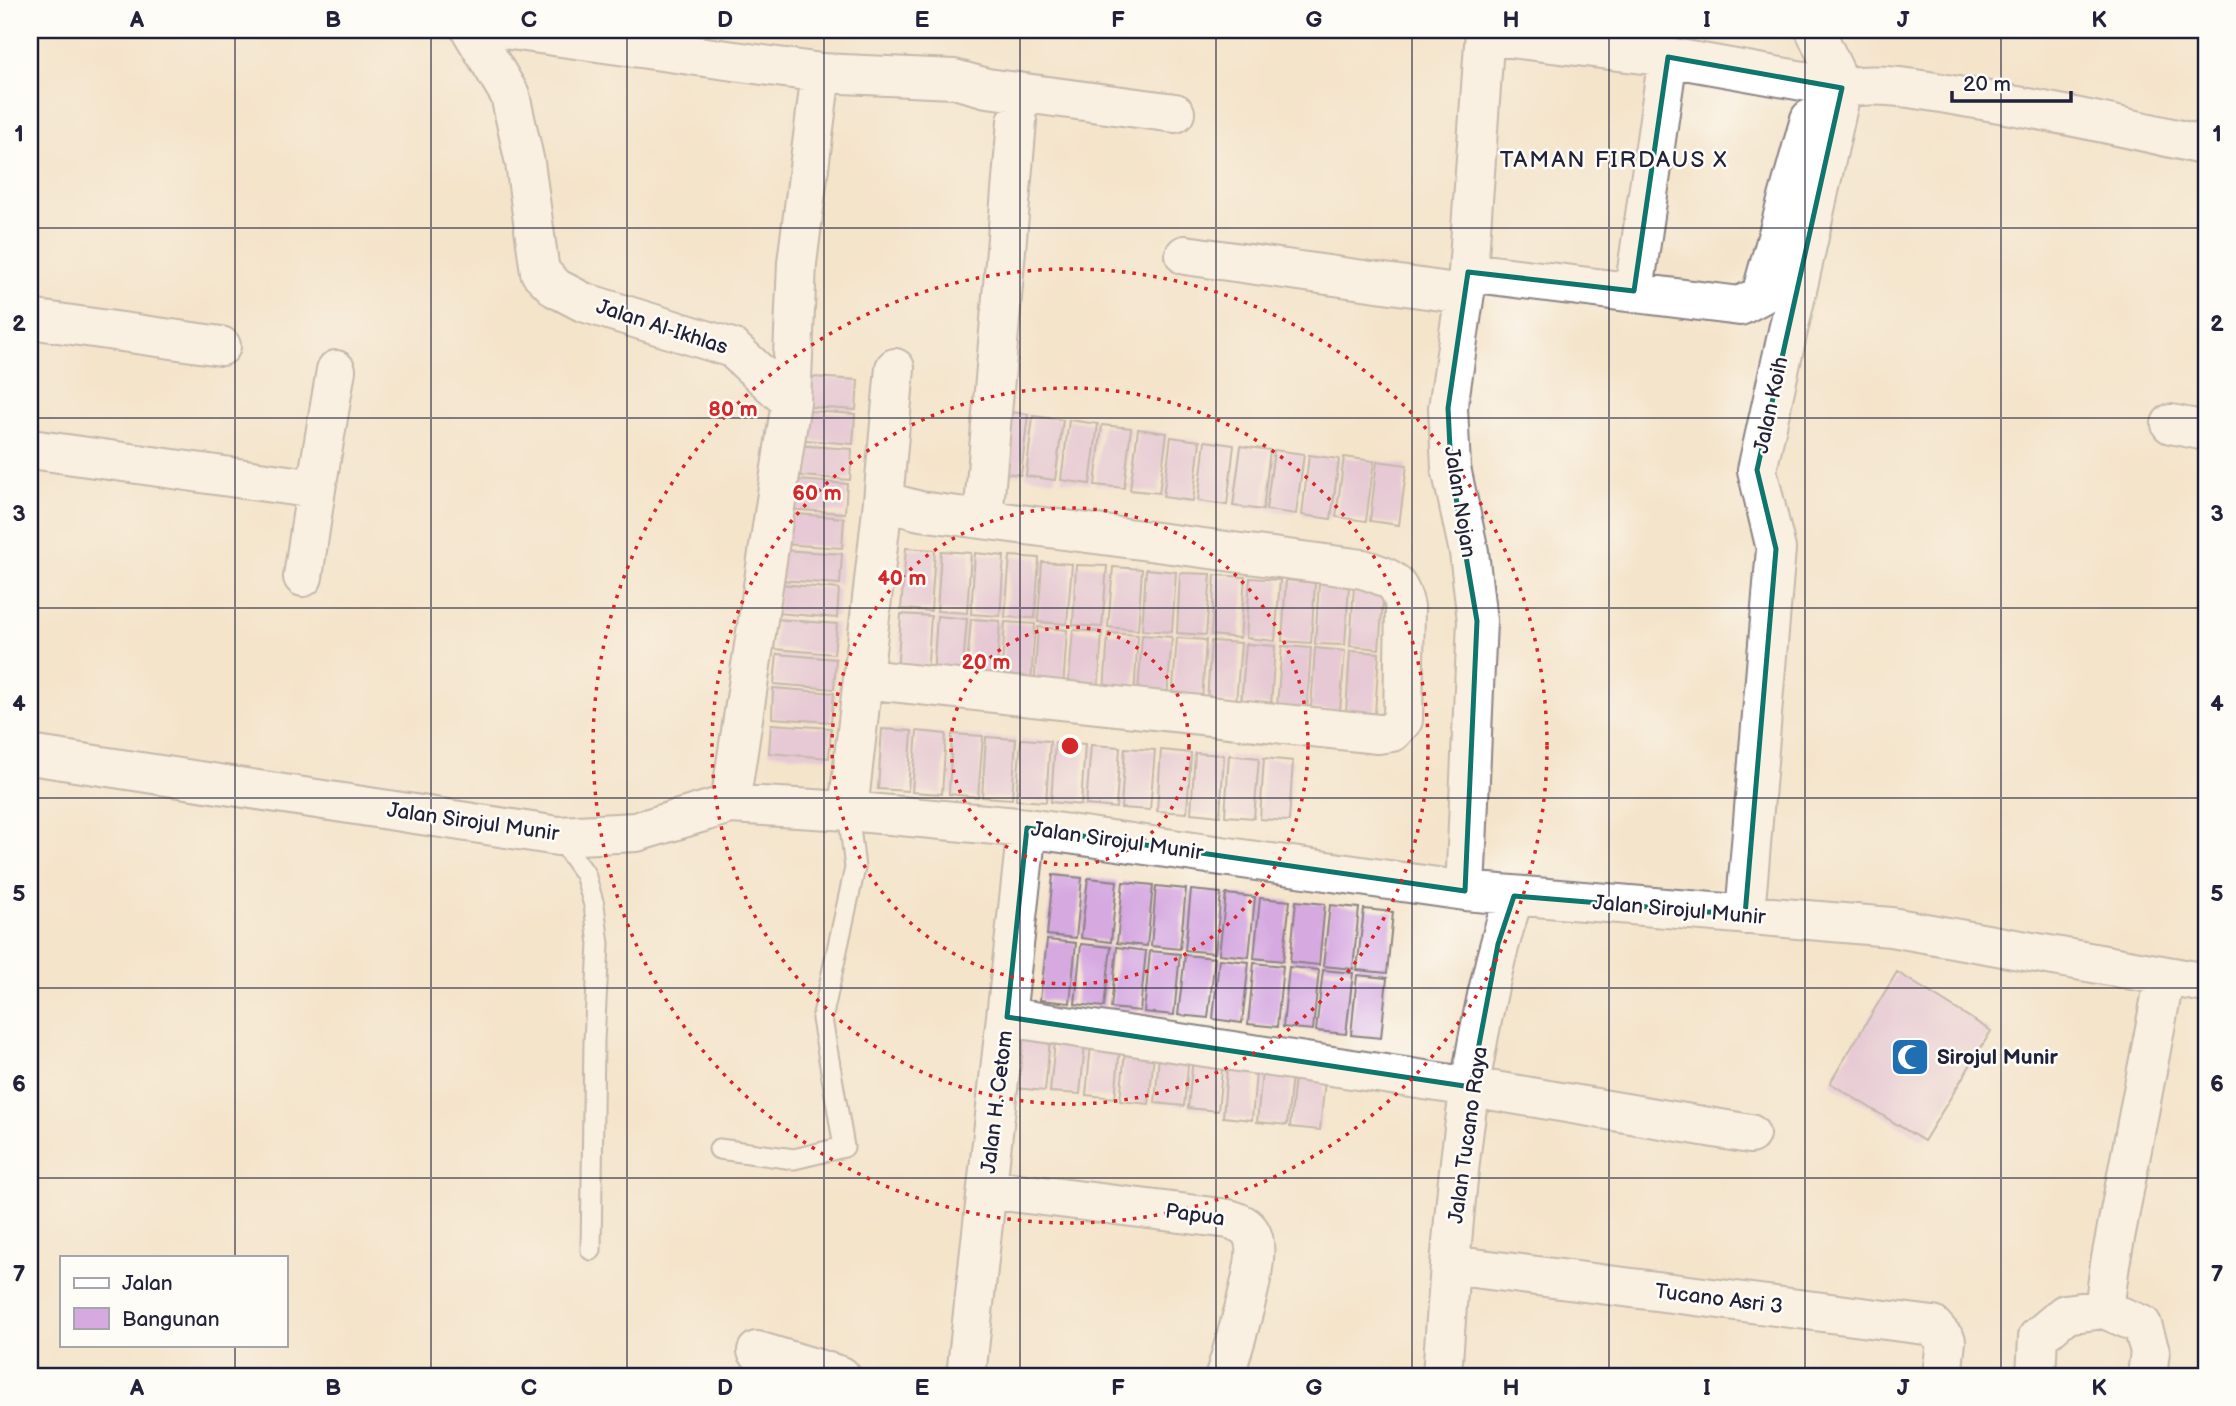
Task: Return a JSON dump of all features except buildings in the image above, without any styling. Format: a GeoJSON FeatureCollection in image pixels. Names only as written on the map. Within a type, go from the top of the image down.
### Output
{"type":"FeatureCollection","features":[{"type":"Feature","properties":{"kind":"street","name":"Jalan Al-Ikhlas"},"geometry":{"type":"LineString","coordinates":[[471,30],[510,95],[525,163],[540,272],[556,288],[583,302],[732,348],[791,402]]}},
{"type":"Feature","properties":{"kind":"street"},"geometry":{"type":"LineString","coordinates":[[511,30],[821,73],[954,79],[987,88],[1175,113]]}},
{"type":"Feature","properties":{"kind":"street"},"geometry":{"type":"LineString","coordinates":[[1815,30],[1842,88]]}},
{"type":"Feature","properties":{"kind":"street"},"geometry":{"type":"LineString","coordinates":[[1486,32],[1668,57],[1842,88],[1866,84],[1910,88],[2068,113],[2206,146]]}},
{"type":"Feature","properties":{"kind":"street","name":"Jalan Nojan"},"geometry":{"type":"LineString","coordinates":[[1465,891],[1477,621],[1469,552],[1451,468],[1448,408],[1466,283],[1486,32]]}},
{"type":"Feature","properties":{"kind":"street"},"geometry":{"type":"LineString","coordinates":[[1634,291],[1668,57]]}},
{"type":"Feature","properties":{"kind":"street"},"geometry":{"type":"LineString","coordinates":[[730,804],[791,402],[797,263],[821,73]]}},
{"type":"Feature","properties":{"kind":"street"},"geometry":{"type":"LineString","coordinates":[[1185,255],[1466,283],[1634,291],[1740,306],[1761,295],[1816,96],[1812,86],[1804,80]]}},
{"type":"Feature","properties":{"kind":"street","name":"Jalan Koih"},"geometry":{"type":"LineString","coordinates":[[1745,915],[1776,549],[1757,470],[1842,88]]}},
{"type":"Feature","properties":{"kind":"street"},"geometry":{"type":"LineString","coordinates":[[983,519],[1017,121]]}},
{"type":"Feature","properties":{"kind":"street"},"geometry":{"type":"LineString","coordinates":[[30,319],[221,346]]}},
{"type":"Feature","properties":{"kind":"street"},"geometry":{"type":"LineString","coordinates":[[848,811],[895,368]]}},
{"type":"Feature","properties":{"kind":"street"},"geometry":{"type":"LineString","coordinates":[[303,577],[337,370]]}},
{"type":"Feature","properties":{"kind":"street"},"geometry":{"type":"LineString","coordinates":[[30,436],[30,458]]}},
{"type":"Feature","properties":{"kind":"street"},"geometry":{"type":"LineString","coordinates":[[31,449],[316,489]]}},
{"type":"Feature","properties":{"kind":"street"},"geometry":{"type":"LineString","coordinates":[[864,679],[1378,734],[1392,732],[1403,720],[1405,607],[1401,589],[1389,578],[1363,569],[920,511],[883,501]]}},
{"type":"Feature","properties":{"kind":"street","name":"Jalan Sirojul Munir"},"geometry":{"type":"LineString","coordinates":[[30,755],[558,836],[636,832],[730,804],[848,811],[1027,828],[1514,897],[1891,927],[2206,983]]}},
{"type":"Feature","properties":{"kind":"street","name":"Jalan H. Cetom"},"geometry":{"type":"LineString","coordinates":[[966,1376],[1027,828]]}},
{"type":"Feature","properties":{"kind":"street","name":"Jalan Tucano Raya"},"geometry":{"type":"LineString","coordinates":[[1442,1376],[1450,1265],[1471,1087],[1498,944],[1514,897]]}},
{"type":"Feature","properties":{"kind":"street"},"geometry":{"type":"LineString","coordinates":[[2104,1309],[2165,976]]}},
{"type":"Feature","properties":{"kind":"street"},"geometry":{"type":"LineString","coordinates":[[1007,1017],[1471,1087],[1749,1134]]}},
{"type":"Feature","properties":{"kind":"street","name":"Papua"},"geometry":{"type":"LineString","coordinates":[[987,1189],[1228,1219],[1243,1224],[1252,1234],[1256,1257],[1225,1376]]}},
{"type":"Feature","properties":{"kind":"street","name":"Tucano Asri 3"},"geometry":{"type":"LineString","coordinates":[[1450,1265],[1933,1325],[1946,1341],[1942,1376]]}},
{"type":"Feature","properties":{"kind":"street"},"geometry":{"type":"LineString","coordinates":[[2036,1376],[2038,1336],[2065,1314],[2104,1309],[2142,1325],[2150,1351],[2147,1376]]}},
{"type":"Feature","properties":{"kind":"street"},"geometry":{"type":"LineString","coordinates":[[757,1351],[841,1376]]}},
{"type":"Feature","properties":{"kind":"lane"},"geometry":{"type":"LineString","coordinates":[[719,1149],[794,1159],[844,1147],[822,1019],[855,868],[848,811]]}},
{"type":"Feature","properties":{"kind":"lane"},"geometry":{"type":"LineString","coordinates":[[558,836],[585,874],[594,905],[599,944],[594,1041],[591,1250]]}},
{"type":"Feature","properties":{"kind":"highlighted area"},"geometry":{"type":"Polygon","coordinates":[[[1668,57],[1842,88],[1757,470],[1776,549],[1745,915],[1514,896],[1498,944],[1471,1087],[1007,1017],[1027,828],[1465,891],[1477,621],[1451,468],[1448,408],[1468,272],[1634,291],[1668,57]]]}},
{"type":"Feature","properties":{"kind":"place","name":"Sirojul Munir"},"geometry":{"type":"Point","coordinates":[1910,1057]}},
{"type":"Feature","properties":{"kind":"district","name":"TAMAN FIRDAUS X"},"geometry":{"type":"Point","coordinates":[1614,160]}}]}
